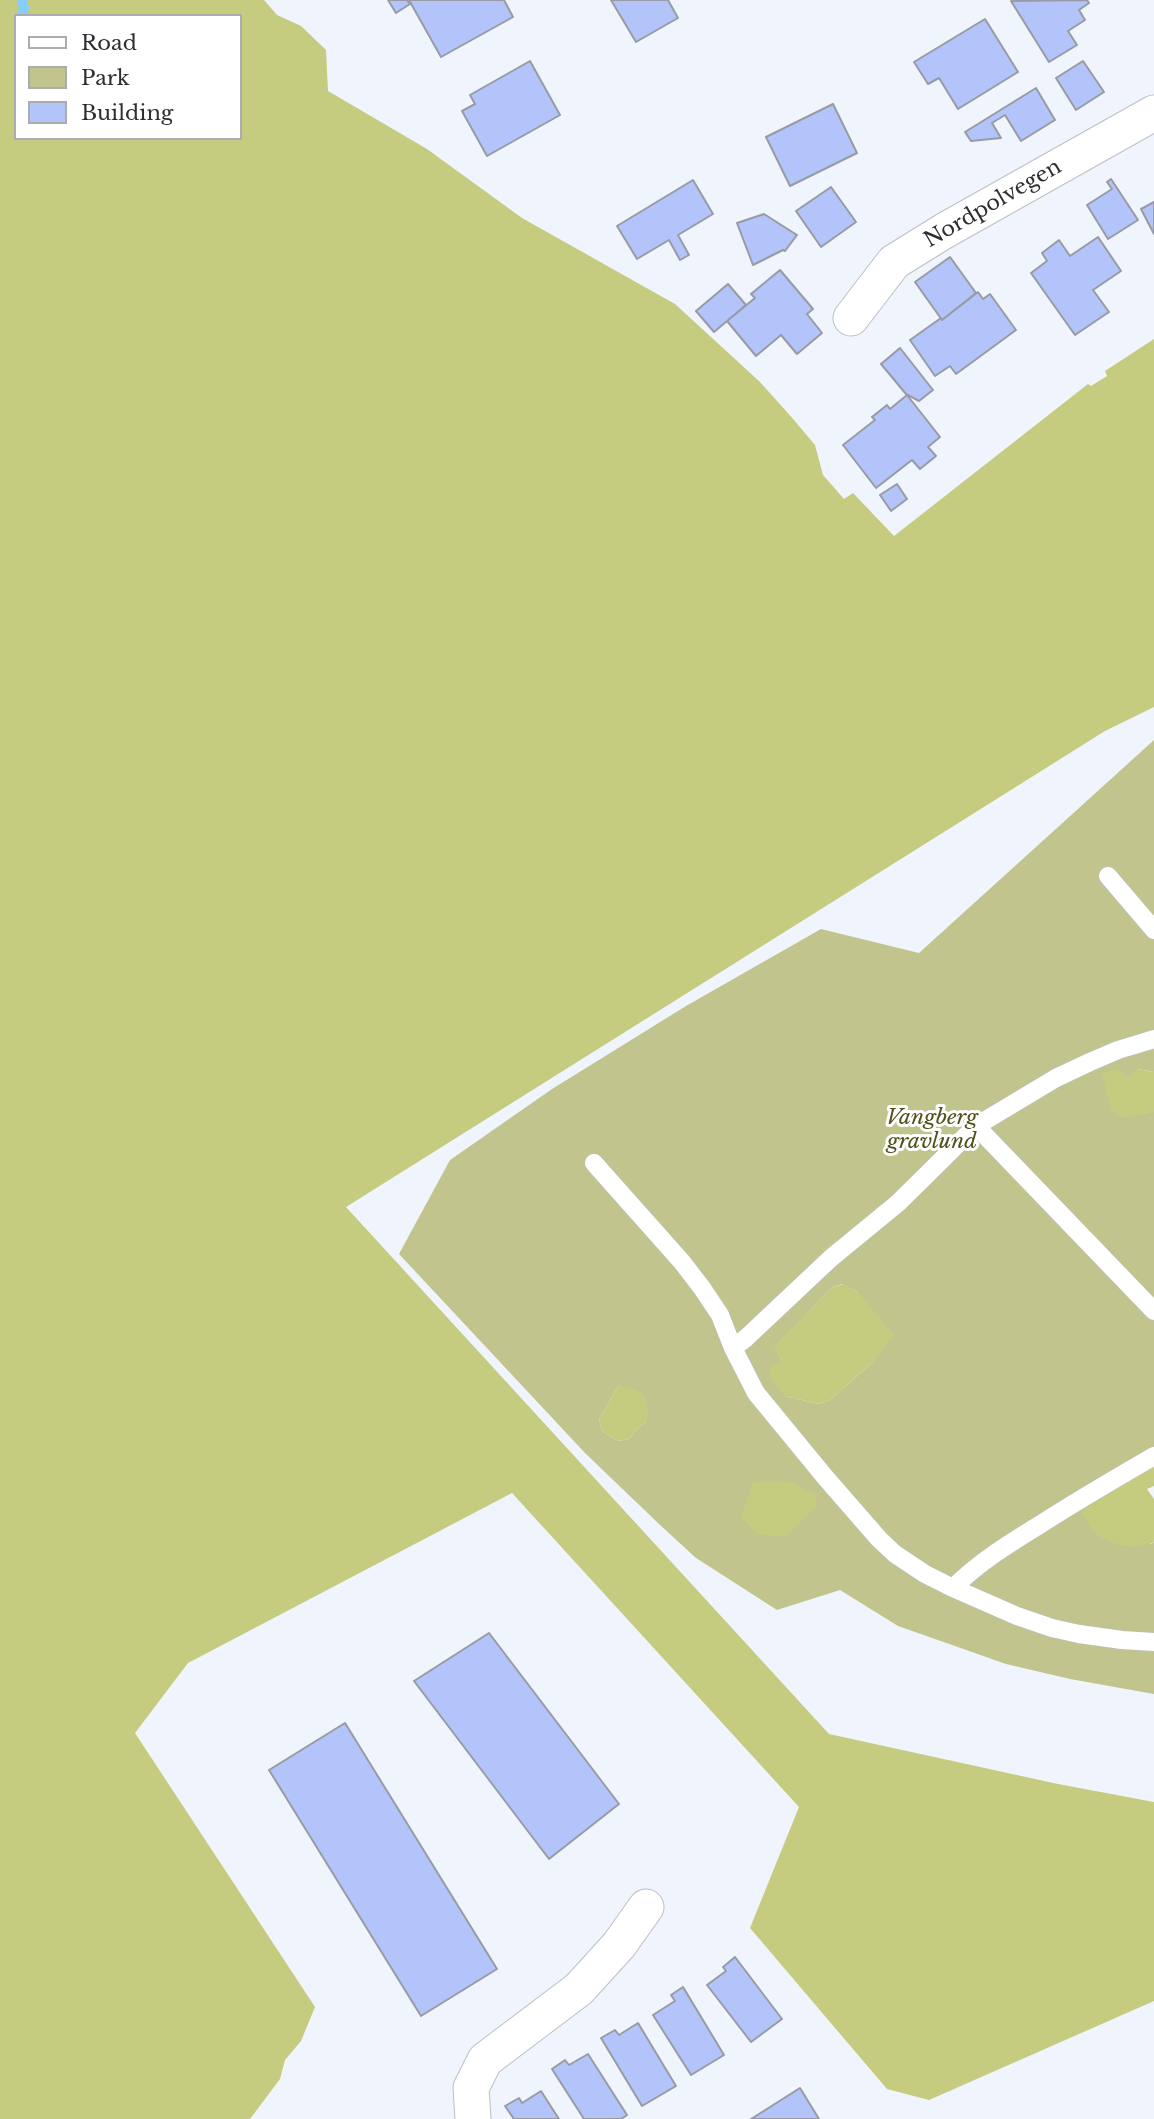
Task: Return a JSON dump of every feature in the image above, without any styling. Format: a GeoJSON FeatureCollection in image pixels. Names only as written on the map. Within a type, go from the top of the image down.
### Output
{"type":"FeatureCollection","features":[{"type":"Feature","properties":{"kind":"street","name":"Nordpolvegen"},"geometry":{"type":"LineString","coordinates":[[851,318],[894,262],[1154,113]]}},
{"type":"Feature","properties":{"kind":"street"},"geometry":{"type":"LineString","coordinates":[[473,2119],[471,2088],[485,2060],[579,1989],[620,1945],[646,1907]]}},
{"type":"Feature","properties":{"kind":"lane"},"geometry":{"type":"LineString","coordinates":[[1108,876],[1154,930]]}},
{"type":"Feature","properties":{"kind":"lane"},"geometry":{"type":"LineString","coordinates":[[733,1348],[831,1258],[898,1203],[976,1126],[1068,1073],[1118,1049],[1154,1039]]}},
{"type":"Feature","properties":{"kind":"lane"},"geometry":{"type":"LineString","coordinates":[[976,1126],[1154,1311]]}},
{"type":"Feature","properties":{"kind":"lane"},"geometry":{"type":"LineString","coordinates":[[594,1163],[682,1262],[720,1315],[756,1393],[879,1539],[911,1564],[953,1588],[997,1608],[1052,1628],[1122,1640],[1154,1642]]}},
{"type":"Feature","properties":{"kind":"lane"},"geometry":{"type":"LineString","coordinates":[[953,1588],[969,1572],[1011,1543],[1154,1456]]}},
{"type":"Feature","properties":{"kind":"green space"},"geometry":{"type":"Polygon","coordinates":[[[0,0],[264,0],[277,15],[301,26],[326,50],[328,91],[427,149],[522,218],[675,304],[760,382],[794,420],[815,445],[823,475],[844,499],[853,493],[894,536],[1088,384],[1091,386],[1107,376],[1105,371],[1154,339],[1154,707],[1105,731],[346,1207],[829,1734],[1154,1802],[1154,2001],[929,2100],[887,2089],[750,1928],[799,1807],[512,1493],[188,1663],[135,1733],[315,2007],[301,2041],[285,2060],[280,2079],[250,2119],[0,2119],[0,0]]]}},
{"type":"Feature","properties":{"kind":"green space","name":"Vangberg gravlund"},"geometry":{"type":"Polygon","coordinates":[[[1154,740],[1154,1072],[1138,1069],[1111,1108],[1124,1117],[1154,1111],[1154,1467],[1081,1509],[1151,1544],[1154,1542],[1154,1694],[1006,1664],[898,1626],[840,1590],[777,1610],[696,1558],[659,1524],[585,1453],[399,1254],[450,1160],[552,1089],[686,1006],[821,929],[919,953],[1154,740]],[[842,1284],[831,1288],[775,1347],[782,1360],[785,1396],[819,1404],[830,1400],[873,1362],[858,1292],[842,1284]],[[619,1385],[599,1419],[602,1431],[618,1441],[629,1439],[646,1422],[619,1385]]]}},
{"type":"Feature","properties":{"kind":"green space"},"geometry":{"type":"Polygon","coordinates":[[[1118,1069],[1127,1077],[1138,1069],[1154,1072],[1154,1111],[1124,1118],[1111,1108],[1102,1074],[1118,1069]]]}},
{"type":"Feature","properties":{"kind":"green space"},"geometry":{"type":"Polygon","coordinates":[[[843,1284],[858,1292],[894,1335],[873,1362],[830,1400],[819,1404],[785,1396],[772,1380],[770,1368],[782,1360],[774,1347],[831,1288],[843,1284]]]}},
{"type":"Feature","properties":{"kind":"green space"},"geometry":{"type":"Polygon","coordinates":[[[619,1385],[634,1389],[644,1396],[648,1413],[646,1422],[629,1439],[618,1441],[602,1431],[599,1419],[619,1385]]]}},
{"type":"Feature","properties":{"kind":"green space"},"geometry":{"type":"Polygon","coordinates":[[[1154,1467],[1154,1486],[1147,1489],[1154,1499],[1154,1542],[1140,1546],[1124,1545],[1108,1541],[1095,1533],[1081,1509],[1154,1467]]]}},
{"type":"Feature","properties":{"kind":"green space"},"geometry":{"type":"Polygon","coordinates":[[[753,1482],[790,1482],[814,1493],[817,1505],[786,1536],[759,1535],[741,1517],[753,1482]]]}},
{"type":"Feature","properties":{"kind":"building"},"geometry":{"type":"Polygon","coordinates":[[[388,0],[407,0],[410,4],[396,13],[388,0]]]}},
{"type":"Feature","properties":{"kind":"building"},"geometry":{"type":"Polygon","coordinates":[[[409,0],[504,0],[513,17],[441,57],[409,0]]]}},
{"type":"Feature","properties":{"kind":"building"},"geometry":{"type":"Polygon","coordinates":[[[611,0],[668,0],[678,18],[636,42],[611,0]]]}},
{"type":"Feature","properties":{"kind":"building"},"geometry":{"type":"Polygon","coordinates":[[[1087,0],[1089,3],[1079,10],[1085,20],[1068,31],[1077,45],[1049,62],[1011,1],[1087,0]]]}},
{"type":"Feature","properties":{"kind":"building"},"geometry":{"type":"Polygon","coordinates":[[[985,19],[1018,72],[958,109],[939,78],[928,84],[914,62],[985,19]]]}},
{"type":"Feature","properties":{"kind":"building"},"geometry":{"type":"Polygon","coordinates":[[[530,61],[560,115],[487,156],[462,111],[475,104],[470,95],[530,61]]]}},
{"type":"Feature","properties":{"kind":"building"},"geometry":{"type":"Polygon","coordinates":[[[1083,61],[1104,92],[1076,110],[1056,78],[1083,61]]]}},
{"type":"Feature","properties":{"kind":"building"},"geometry":{"type":"Polygon","coordinates":[[[1036,88],[1055,120],[1021,141],[1005,115],[992,123],[1001,138],[971,141],[965,132],[1036,88]]]}},
{"type":"Feature","properties":{"kind":"building"},"geometry":{"type":"Polygon","coordinates":[[[833,104],[857,153],[790,186],[766,137],[833,104]]]}},
{"type":"Feature","properties":{"kind":"building"},"geometry":{"type":"Polygon","coordinates":[[[1111,179],[1138,220],[1108,239],[1087,205],[1112,189],[1107,182],[1111,179]]]}},
{"type":"Feature","properties":{"kind":"building"},"geometry":{"type":"Polygon","coordinates":[[[693,180],[713,214],[678,235],[689,255],[680,260],[669,240],[637,259],[617,226],[693,180]]]}},
{"type":"Feature","properties":{"kind":"building"},"geometry":{"type":"Polygon","coordinates":[[[831,187],[856,222],[821,247],[796,211],[831,187]]]}},
{"type":"Feature","properties":{"kind":"building"},"geometry":{"type":"Polygon","coordinates":[[[1154,202],[1154,234],[1141,209],[1154,202]]]}},
{"type":"Feature","properties":{"kind":"building"},"geometry":{"type":"Polygon","coordinates":[[[764,214],[797,235],[785,251],[753,265],[737,223],[764,214]]]}},
{"type":"Feature","properties":{"kind":"building"},"geometry":{"type":"Polygon","coordinates":[[[1098,237],[1121,271],[1093,290],[1109,312],[1075,335],[1031,273],[1047,261],[1042,253],[1059,240],[1070,256],[1098,237]]]}},
{"type":"Feature","properties":{"kind":"building"},"geometry":{"type":"Polygon","coordinates":[[[950,257],[976,293],[942,320],[915,282],[950,257]]]}},
{"type":"Feature","properties":{"kind":"building"},"geometry":{"type":"Polygon","coordinates":[[[780,270],[813,309],[807,314],[822,333],[797,354],[781,335],[756,356],[727,321],[755,298],[751,294],[780,270]]]}},
{"type":"Feature","properties":{"kind":"building"},"geometry":{"type":"Polygon","coordinates":[[[728,284],[746,305],[714,332],[696,311],[728,284]]]}},
{"type":"Feature","properties":{"kind":"building"},"geometry":{"type":"Polygon","coordinates":[[[978,292],[983,299],[990,294],[1016,330],[956,374],[950,366],[935,376],[910,340],[941,318],[942,320],[978,292]]]}},
{"type":"Feature","properties":{"kind":"building"},"geometry":{"type":"Polygon","coordinates":[[[900,348],[933,390],[919,401],[906,394],[881,364],[900,348]]]}},
{"type":"Feature","properties":{"kind":"building"},"geometry":{"type":"Polygon","coordinates":[[[907,395],[940,437],[928,447],[936,456],[920,469],[912,460],[876,488],[843,445],[875,420],[872,417],[887,405],[890,409],[907,395]]]}},
{"type":"Feature","properties":{"kind":"building"},"geometry":{"type":"Polygon","coordinates":[[[897,484],[907,499],[891,511],[880,495],[897,484]]]}},
{"type":"Feature","properties":{"kind":"building"},"geometry":{"type":"Polygon","coordinates":[[[489,1633],[619,1804],[549,1859],[414,1681],[489,1633]]]}},
{"type":"Feature","properties":{"kind":"building"},"geometry":{"type":"Polygon","coordinates":[[[345,1723],[497,1969],[421,2016],[269,1770],[345,1723]]]}},
{"type":"Feature","properties":{"kind":"building"},"geometry":{"type":"Polygon","coordinates":[[[735,1957],[782,2019],[751,2042],[707,1985],[726,1971],[723,1967],[735,1957]]]}},
{"type":"Feature","properties":{"kind":"building"},"geometry":{"type":"Polygon","coordinates":[[[683,1987],[724,2055],[691,2075],[653,2015],[675,2001],[671,1995],[683,1987]]]}},
{"type":"Feature","properties":{"kind":"building"},"geometry":{"type":"Polygon","coordinates":[[[638,2023],[676,2086],[642,2106],[601,2038],[615,2030],[619,2035],[638,2023]]]}},
{"type":"Feature","properties":{"kind":"building"},"geometry":{"type":"Polygon","coordinates":[[[588,2054],[627,2115],[621,2119],[584,2119],[552,2069],[565,2060],[569,2065],[588,2054]]]}},
{"type":"Feature","properties":{"kind":"building"},"geometry":{"type":"Polygon","coordinates":[[[800,2088],[819,2119],[751,2119],[800,2088]]]}},
{"type":"Feature","properties":{"kind":"building"},"geometry":{"type":"Polygon","coordinates":[[[541,2091],[559,2119],[514,2119],[505,2106],[519,2098],[522,2103],[541,2091]]]}},
{"type":"Feature","properties":{"kind":"waterway"},"geometry":{"type":"LineString","coordinates":[[22,0],[22,14]]}}]}
